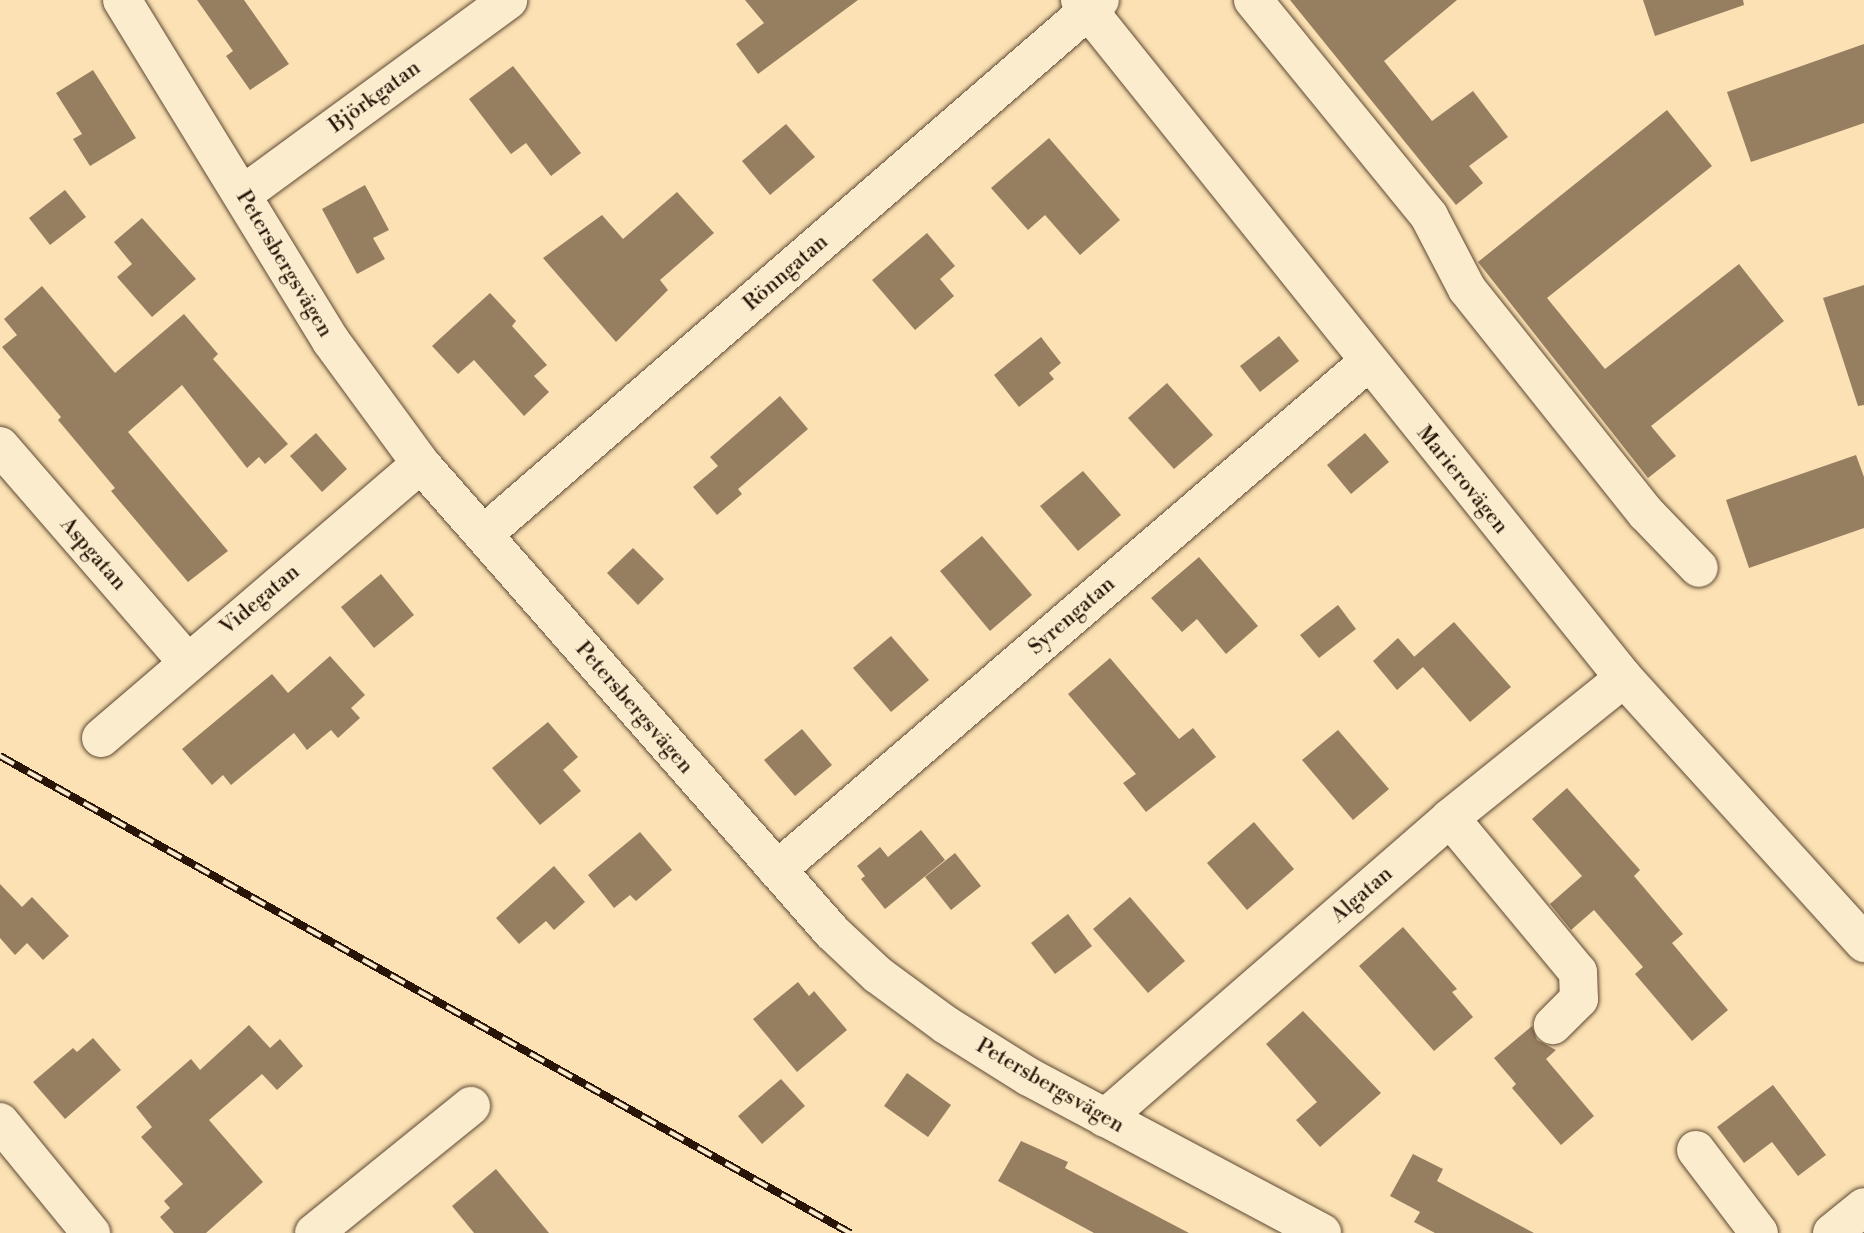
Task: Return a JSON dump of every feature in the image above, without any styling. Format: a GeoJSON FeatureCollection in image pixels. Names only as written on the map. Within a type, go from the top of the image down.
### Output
{"type":"FeatureCollection","features":[{"type":"Feature","properties":{"kind":"street","name":"Petersbergsvägen"},"geometry":{"type":"LineString","coordinates":[[122,0],[331,341],[421,464],[832,932],[878,975],[946,1025],[1105,1118],[1322,1233]]}},
{"type":"Feature","properties":{"kind":"street","name":"Björkgatan"},"geometry":{"type":"LineString","coordinates":[[242,195],[508,0]]}},
{"type":"Feature","properties":{"kind":"street"},"geometry":{"type":"LineString","coordinates":[[1253,0],[1429,216],[1466,289],[1646,513],[1699,568]]}},
{"type":"Feature","properties":{"kind":"street","name":"Marierovägen"},"geometry":{"type":"LineString","coordinates":[[1090,3],[1367,363],[1624,678],[1864,943]]}},
{"type":"Feature","properties":{"kind":"street","name":"Rönngatan"},"geometry":{"type":"LineString","coordinates":[[484,534],[1090,3]]}},
{"type":"Feature","properties":{"kind":"street","name":"Syrengatan"},"geometry":{"type":"LineString","coordinates":[[777,870],[1367,363]]}},
{"type":"Feature","properties":{"kind":"street","name":"Aspgatan"},"geometry":{"type":"LineString","coordinates":[[0,446],[186,662]]}},
{"type":"Feature","properties":{"kind":"street","name":"Videgatan"},"geometry":{"type":"LineString","coordinates":[[101,738],[186,662],[421,464]]}},
{"type":"Feature","properties":{"kind":"street","name":"Algatan"},"geometry":{"type":"LineString","coordinates":[[1105,1118],[1450,818],[1624,678]]}},
{"type":"Feature","properties":{"kind":"street"},"geometry":{"type":"LineString","coordinates":[[1450,818],[1578,972],[1579,999],[1553,1025]]}},
{"type":"Feature","properties":{"kind":"street"},"geometry":{"type":"LineString","coordinates":[[314,1233],[471,1106]]}},
{"type":"Feature","properties":{"kind":"street"},"geometry":{"type":"LineString","coordinates":[[0,1122],[91,1233]]}},
{"type":"Feature","properties":{"kind":"street"},"geometry":{"type":"LineString","coordinates":[[1696,1150],[1759,1233]]}},
{"type":"Feature","properties":{"kind":"street"},"geometry":{"type":"LineString","coordinates":[[1832,1233],[1864,1207]]}},
{"type":"Feature","properties":{"kind":"building"},"geometry":{"type":"Polygon","coordinates":[[[197,0],[244,0],[289,64],[250,90],[226,56],[233,51],[197,0]]]}},
{"type":"Feature","properties":{"kind":"building"},"geometry":{"type":"Polygon","coordinates":[[[745,0],[858,0],[758,74],[736,44],[764,23],[745,0]]]}},
{"type":"Feature","properties":{"kind":"building"},"geometry":{"type":"Polygon","coordinates":[[[1290,0],[1457,0],[1384,61],[1432,121],[1473,91],[1508,137],[1469,166],[1483,183],[1456,205],[1290,0]]]}},
{"type":"Feature","properties":{"kind":"building"},"geometry":{"type":"Polygon","coordinates":[[[1643,0],[1743,0],[1744,5],[1655,36],[1643,0]]]}},
{"type":"Feature","properties":{"kind":"building"},"geometry":{"type":"Polygon","coordinates":[[[1864,44],[1864,123],[1751,162],[1727,92],[1864,44]]]}},
{"type":"Feature","properties":{"kind":"building"},"geometry":{"type":"Polygon","coordinates":[[[513,66],[581,153],[551,176],[526,143],[511,154],[469,99],[513,66]]]}},
{"type":"Feature","properties":{"kind":"building"},"geometry":{"type":"Polygon","coordinates":[[[93,70],[136,138],[90,166],[73,139],[82,134],[56,93],[93,70]]]}},
{"type":"Feature","properties":{"kind":"building"},"geometry":{"type":"Polygon","coordinates":[[[1667,110],[1712,166],[1547,298],[1605,369],[1739,264],[1784,321],[1651,426],[1676,456],[1648,478],[1478,262],[1667,110]]]}},
{"type":"Feature","properties":{"kind":"building"},"geometry":{"type":"Polygon","coordinates":[[[786,124],[815,157],[770,195],[742,161],[786,124]]]}},
{"type":"Feature","properties":{"kind":"building"},"geometry":{"type":"Polygon","coordinates":[[[1049,138],[1120,220],[1080,255],[1045,215],[1028,230],[991,188],[1049,138]]]}},
{"type":"Feature","properties":{"kind":"building"},"geometry":{"type":"Polygon","coordinates":[[[365,185],[389,230],[373,238],[385,259],[357,274],[322,209],[365,185]]]}},
{"type":"Feature","properties":{"kind":"building"},"geometry":{"type":"Polygon","coordinates":[[[65,190],[86,217],[50,245],[29,218],[65,190]]]}},
{"type":"Feature","properties":{"kind":"building"},"geometry":{"type":"Polygon","coordinates":[[[677,192],[714,233],[660,280],[668,290],[616,342],[543,258],[602,215],[623,239],[677,192]]]}},
{"type":"Feature","properties":{"kind":"building"},"geometry":{"type":"Polygon","coordinates":[[[142,218],[196,279],[152,317],[117,277],[132,264],[114,242],[142,218]]]}},
{"type":"Feature","properties":{"kind":"building"},"geometry":{"type":"Polygon","coordinates":[[[927,233],[955,266],[940,279],[954,296],[915,330],[872,280],[927,233]]]}},
{"type":"Feature","properties":{"kind":"building"},"geometry":{"type":"Polygon","coordinates":[[[1864,285],[1864,405],[1858,406],[1823,298],[1864,285]]]}},
{"type":"Feature","properties":{"kind":"building"},"geometry":{"type":"Polygon","coordinates":[[[42,286],[115,373],[184,314],[218,354],[213,359],[288,444],[265,464],[259,457],[247,468],[182,385],[128,432],[228,551],[188,582],[111,491],[115,488],[58,420],[61,417],[2,347],[17,335],[4,319],[42,286]]]}},
{"type":"Feature","properties":{"kind":"building"},"geometry":{"type":"Polygon","coordinates":[[[490,293],[516,321],[512,326],[547,365],[534,376],[549,392],[524,416],[474,360],[458,374],[432,346],[490,293]]]}},
{"type":"Feature","properties":{"kind":"building"},"geometry":{"type":"Polygon","coordinates":[[[1279,336],[1299,361],[1260,392],[1240,366],[1279,336]]]}},
{"type":"Feature","properties":{"kind":"building"},"geometry":{"type":"Polygon","coordinates":[[[1041,337],[1061,363],[1049,373],[1054,379],[1019,407],[994,375],[1041,337]]]}},
{"type":"Feature","properties":{"kind":"building"},"geometry":{"type":"Polygon","coordinates":[[[1167,383],[1213,435],[1174,469],[1128,418],[1167,383]]]}},
{"type":"Feature","properties":{"kind":"building"},"geometry":{"type":"Polygon","coordinates":[[[780,396],[808,429],[738,489],[742,494],[717,515],[693,487],[718,466],[710,457],[780,396]]]}},
{"type":"Feature","properties":{"kind":"building"},"geometry":{"type":"Polygon","coordinates":[[[316,433],[347,469],[322,492],[290,456],[316,433]]]}},
{"type":"Feature","properties":{"kind":"building"},"geometry":{"type":"Polygon","coordinates":[[[1365,433],[1389,462],[1351,494],[1327,465],[1365,433]]]}},
{"type":"Feature","properties":{"kind":"building"},"geometry":{"type":"Polygon","coordinates":[[[1856,455],[1864,477],[1864,528],[1749,568],[1726,500],[1856,455]]]}},
{"type":"Feature","properties":{"kind":"building"},"geometry":{"type":"Polygon","coordinates":[[[1083,471],[1121,515],[1078,551],[1040,506],[1083,471]]]}},
{"type":"Feature","properties":{"kind":"building"},"geometry":{"type":"Polygon","coordinates":[[[982,536],[1032,595],[990,631],[940,571],[982,536]]]}},
{"type":"Feature","properties":{"kind":"building"},"geometry":{"type":"Polygon","coordinates":[[[633,548],[664,579],[638,605],[607,573],[633,548]]]}},
{"type":"Feature","properties":{"kind":"building"},"geometry":{"type":"Polygon","coordinates":[[[1199,557],[1258,626],[1226,654],[1197,619],[1182,632],[1151,598],[1199,557]]]}},
{"type":"Feature","properties":{"kind":"building"},"geometry":{"type":"Polygon","coordinates":[[[381,574],[414,615],[374,648],[341,607],[381,574]]]}},
{"type":"Feature","properties":{"kind":"building"},"geometry":{"type":"Polygon","coordinates":[[[1338,605],[1356,629],[1319,658],[1300,635],[1338,605]]]}},
{"type":"Feature","properties":{"kind":"building"},"geometry":{"type":"Polygon","coordinates":[[[1454,622],[1511,687],[1470,722],[1423,667],[1397,690],[1373,661],[1398,638],[1414,657],[1454,622]]]}},
{"type":"Feature","properties":{"kind":"building"},"geometry":{"type":"Polygon","coordinates":[[[891,636],[929,680],[891,712],[853,668],[891,636]]]}},
{"type":"Feature","properties":{"kind":"building"},"geometry":{"type":"Polygon","coordinates":[[[330,656],[365,695],[351,708],[360,718],[338,738],[331,730],[307,750],[294,733],[231,785],[223,775],[212,785],[182,749],[272,674],[288,693],[330,656]]]}},
{"type":"Feature","properties":{"kind":"building"},"geometry":{"type":"Polygon","coordinates":[[[1110,658],[1179,739],[1193,728],[1216,757],[1146,812],[1123,783],[1136,774],[1068,694],[1110,658]]]}},
{"type":"Feature","properties":{"kind":"building"},"geometry":{"type":"Polygon","coordinates":[[[548,722],[578,757],[563,770],[581,791],[540,825],[492,768],[548,722]]]}},
{"type":"Feature","properties":{"kind":"building"},"geometry":{"type":"Polygon","coordinates":[[[802,729],[832,765],[795,796],[764,760],[802,729]]]}},
{"type":"Feature","properties":{"kind":"building"},"geometry":{"type":"Polygon","coordinates":[[[1338,730],[1389,789],[1353,820],[1302,760],[1338,730]]]}},
{"type":"Feature","properties":{"kind":"building"},"geometry":{"type":"Polygon","coordinates":[[[1567,788],[1640,870],[1634,876],[1683,934],[1672,943],[1728,1010],[1692,1041],[1635,974],[1643,967],[1594,910],[1571,930],[1550,904],[1582,876],[1532,819],[1567,788]]]}},
{"type":"Feature","properties":{"kind":"building"},"geometry":{"type":"Polygon","coordinates":[[[1254,822],[1294,869],[1247,910],[1207,863],[1254,822]]]}},
{"type":"Feature","properties":{"kind":"building"},"geometry":{"type":"Polygon","coordinates":[[[921,830],[945,860],[885,909],[861,879],[865,876],[857,866],[880,847],[888,857],[921,830]]]}},
{"type":"Feature","properties":{"kind":"building"},"geometry":{"type":"Polygon","coordinates":[[[640,832],[672,870],[636,901],[630,895],[614,908],[588,875],[640,832]]]}},
{"type":"Feature","properties":{"kind":"building"},"geometry":{"type":"Polygon","coordinates":[[[955,853],[981,886],[951,910],[925,877],[955,853]]]}},
{"type":"Feature","properties":{"kind":"building"},"geometry":{"type":"Polygon","coordinates":[[[554,866],[585,902],[554,930],[546,921],[519,944],[496,918],[554,866]]]}},
{"type":"Feature","properties":{"kind":"building"},"geometry":{"type":"Polygon","coordinates":[[[0,884],[22,907],[32,897],[69,936],[43,960],[27,943],[15,955],[0,938],[0,884]]]}},
{"type":"Feature","properties":{"kind":"building"},"geometry":{"type":"Polygon","coordinates":[[[1130,897],[1185,961],[1148,993],[1093,929],[1130,897]]]}},
{"type":"Feature","properties":{"kind":"building"},"geometry":{"type":"Polygon","coordinates":[[[1068,914],[1092,946],[1055,974],[1031,943],[1068,914]]]}},
{"type":"Feature","properties":{"kind":"building"},"geometry":{"type":"Polygon","coordinates":[[[1403,927],[1457,989],[1452,992],[1473,1017],[1434,1051],[1359,966],[1403,927]]]}},
{"type":"Feature","properties":{"kind":"building"},"geometry":{"type":"Polygon","coordinates":[[[798,982],[809,996],[814,991],[847,1030],[797,1072],[753,1019],[798,982]]]}},
{"type":"Feature","properties":{"kind":"building"},"geometry":{"type":"Polygon","coordinates":[[[1303,1011],[1381,1093],[1320,1147],[1296,1120],[1317,1102],[1266,1044],[1303,1011]]]}},
{"type":"Feature","properties":{"kind":"building"},"geometry":{"type":"Polygon","coordinates":[[[249,1025],[270,1048],[280,1039],[303,1066],[277,1090],[262,1074],[209,1120],[263,1182],[206,1233],[174,1233],[160,1217],[170,1208],[164,1201],[183,1184],[141,1137],[152,1127],[136,1107],[191,1059],[200,1070],[249,1025]]]}},
{"type":"Feature","properties":{"kind":"building"},"geometry":{"type":"Polygon","coordinates":[[[1532,1026],[1537,1040],[1556,1050],[1546,1059],[1594,1116],[1561,1145],[1512,1088],[1516,1084],[1494,1058],[1532,1026]]]}},
{"type":"Feature","properties":{"kind":"building"},"geometry":{"type":"Polygon","coordinates":[[[93,1038],[121,1070],[65,1119],[33,1082],[73,1048],[77,1052],[93,1038]]]}},
{"type":"Feature","properties":{"kind":"building"},"geometry":{"type":"Polygon","coordinates":[[[907,1073],[951,1105],[928,1137],[884,1106],[907,1073]]]}},
{"type":"Feature","properties":{"kind":"building"},"geometry":{"type":"Polygon","coordinates":[[[781,1079],[805,1106],[762,1144],[738,1116],[781,1079]]]}},
{"type":"Feature","properties":{"kind":"building"},"geometry":{"type":"Polygon","coordinates":[[[1773,1085],[1826,1155],[1798,1176],[1772,1142],[1744,1163],[1717,1127],[1773,1085]]]}},
{"type":"Feature","properties":{"kind":"building"},"geometry":{"type":"Polygon","coordinates":[[[1021,1141],[1068,1162],[1065,1168],[1189,1233],[1094,1233],[998,1181],[1021,1141]]]}},
{"type":"Feature","properties":{"kind":"building"},"geometry":{"type":"Polygon","coordinates":[[[1413,1154],[1443,1169],[1437,1181],[1534,1233],[1435,1233],[1414,1222],[1420,1212],[1390,1196],[1413,1154]]]}},
{"type":"Feature","properties":{"kind":"building"},"geometry":{"type":"Polygon","coordinates":[[[496,1169],[549,1233],[474,1233],[452,1206],[496,1169]]]}},
{"type":"Feature","properties":{"kind":"railway"},"geometry":{"type":"LineString","coordinates":[[0,756],[850,1233]]}}]}
